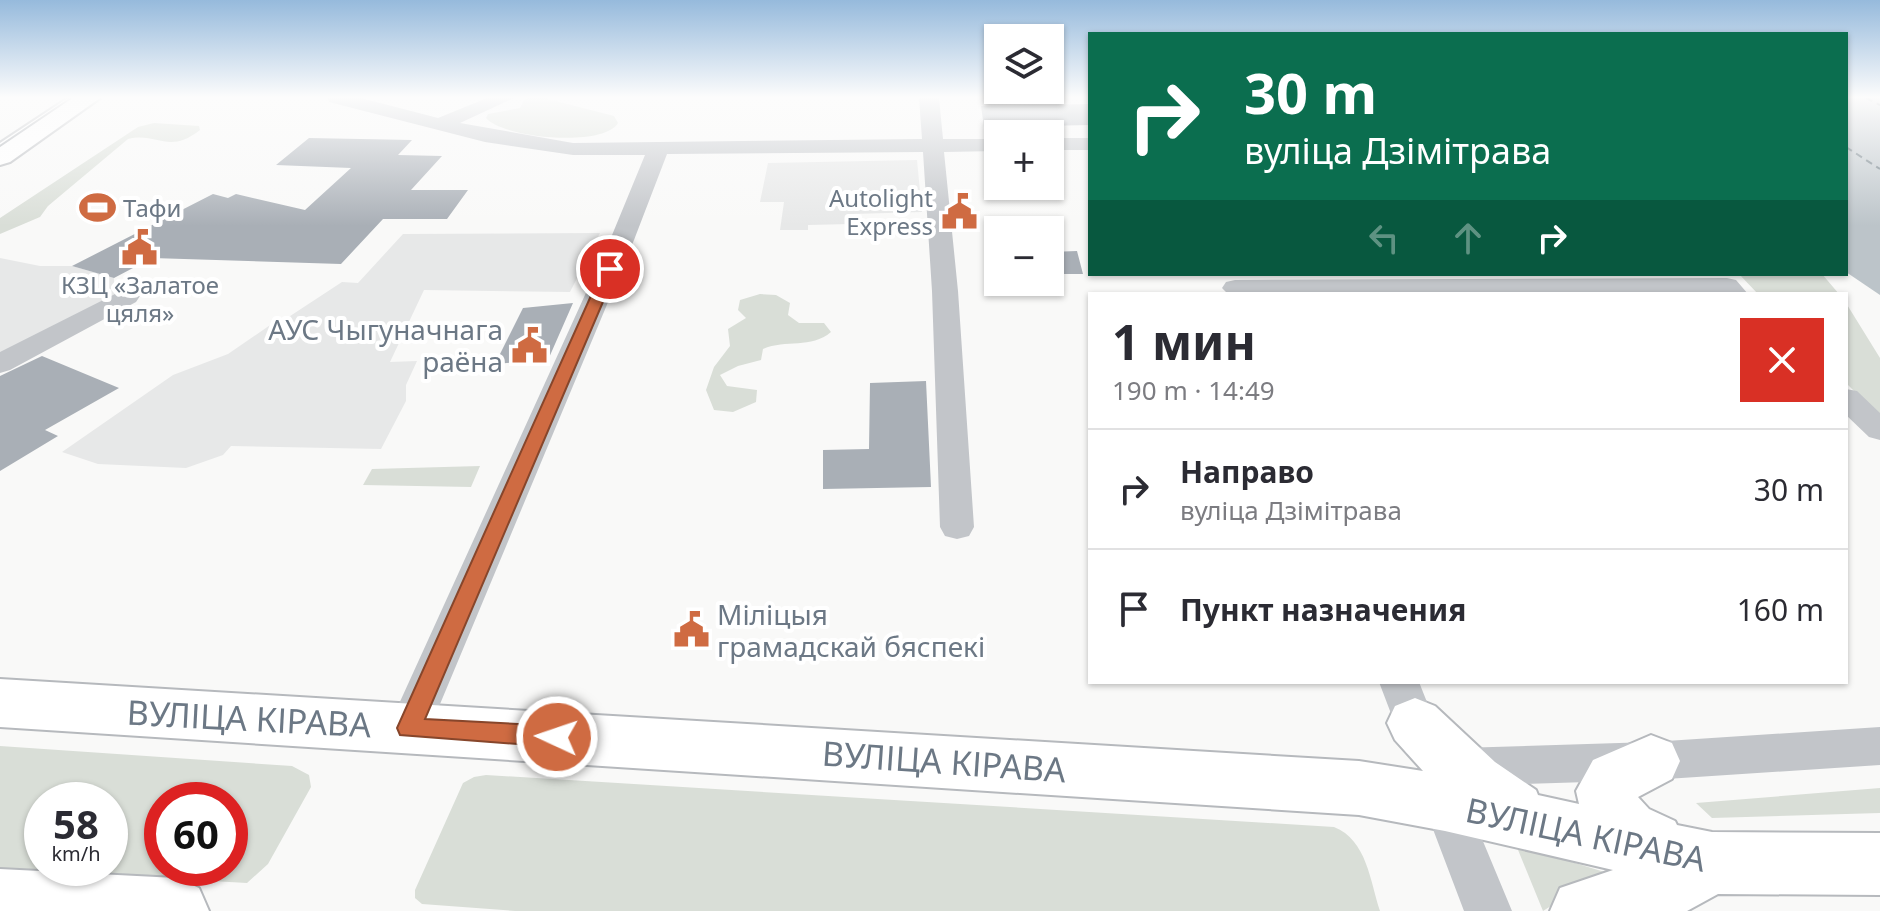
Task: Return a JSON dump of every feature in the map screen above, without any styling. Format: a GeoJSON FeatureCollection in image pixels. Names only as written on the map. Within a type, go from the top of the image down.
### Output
{"type":"FeatureCollection","features":[{"type":"Feature","properties":{"kind":"main road"},"geometry":{"type":"LineString","coordinates":[[0,156],[23,141]]}},
{"type":"Feature","properties":{"kind":"main road"},"geometry":{"type":"LineString","coordinates":[[1407,702],[1451,786]]}},
{"type":"Feature","properties":{"kind":"main road","name":"ВУЛІЦА КІРАВА"},"geometry":{"type":"LineString","coordinates":[[0,703],[1359,788],[1451,786],[1537,823],[1712,863],[1880,864]]}},
{"type":"Feature","properties":{"kind":"main road"},"geometry":{"type":"LineString","coordinates":[[1651,761],[1614,779],[1606,791],[1609,809],[1618,823],[1632,835],[1712,863]]}},
{"type":"Feature","properties":{"kind":"main road"},"geometry":{"type":"LineString","coordinates":[[1583,911],[1663,889],[1712,863]]}},
{"type":"Feature","properties":{"kind":"main road"},"geometry":{"type":"LineString","coordinates":[[0,901],[176,911]]}},
{"type":"Feature","properties":{"kind":"street"},"geometry":{"type":"LineString","coordinates":[[516,141],[548,147],[658,150],[984,145]]}},
{"type":"Feature","properties":{"kind":"street"},"geometry":{"type":"LineString","coordinates":[[933,141],[945,291],[957,527]]}},
{"type":"Feature","properties":{"kind":"street"},"geometry":{"type":"LineString","coordinates":[[1064,144],[1088,144]]}},
{"type":"Feature","properties":{"kind":"street"},"geometry":{"type":"LineString","coordinates":[[409,728],[622,240],[658,150]]}},
{"type":"Feature","properties":{"kind":"street"},"geometry":{"type":"LineString","coordinates":[[1234,285],[1731,290]]}},
{"type":"Feature","properties":{"kind":"street"},"geometry":{"type":"LineString","coordinates":[[0,364],[127,296]]}},
{"type":"Feature","properties":{"kind":"street"},"geometry":{"type":"LineString","coordinates":[[1848,400],[1880,430]]}},
{"type":"Feature","properties":{"kind":"street","name":"ВУЛІЦА КІРАВА"},"geometry":{"type":"LineString","coordinates":[[1451,786],[1651,761],[1880,746]]}},
{"type":"Feature","properties":{"kind":"street"},"geometry":{"type":"LineString","coordinates":[[1451,786],[1488,911]]}},
{"type":"Feature","properties":{"kind":"shaded area"},"geometry":{"type":"Polygon","coordinates":[[[118,141],[126,141],[48,206],[40,217],[0,234],[0,218],[118,141]]]}},
{"type":"Feature","properties":{"kind":"shaded area"},"geometry":{"type":"Polygon","coordinates":[[[1848,141],[1880,141],[1880,295],[1848,273],[1848,141]]]}},
{"type":"Feature","properties":{"kind":"shaded area"},"geometry":{"type":"Polygon","coordinates":[[[917,160],[922,212],[852,214],[850,224],[808,225],[808,230],[780,230],[784,202],[760,202],[768,163],[917,160]]]}},
{"type":"Feature","properties":{"kind":"shaded area"},"geometry":{"type":"Polygon","coordinates":[[[600,233],[570,292],[424,290],[390,362],[417,361],[406,385],[406,401],[381,449],[231,446],[223,455],[186,468],[98,464],[62,452],[173,375],[228,354],[342,282],[358,283],[403,234],[600,233]]]}},
{"type":"Feature","properties":{"kind":"shaded area"},"geometry":{"type":"Polygon","coordinates":[[[0,258],[40,266],[72,266],[114,278],[114,284],[128,290],[0,357],[0,258]]]}},
{"type":"Feature","properties":{"kind":"shaded area"},"geometry":{"type":"Polygon","coordinates":[[[1741,276],[1824,276],[1837,292],[1756,292],[1741,276]]]}},
{"type":"Feature","properties":{"kind":"shaded area"},"geometry":{"type":"Polygon","coordinates":[[[760,294],[776,295],[790,303],[788,315],[799,323],[824,323],[831,332],[807,342],[763,349],[761,360],[720,375],[727,386],[757,390],[756,402],[733,412],[714,410],[706,390],[714,367],[730,346],[728,329],[746,318],[738,310],[740,300],[760,294]]]}},
{"type":"Feature","properties":{"kind":"shaded area"},"geometry":{"type":"Polygon","coordinates":[[[1848,306],[1880,358],[1880,417],[1848,385],[1848,306]]]}},
{"type":"Feature","properties":{"kind":"shaded area"},"geometry":{"type":"Polygon","coordinates":[[[480,466],[471,487],[363,485],[372,469],[480,466]]]}},
{"type":"Feature","properties":{"kind":"shaded area"},"geometry":{"type":"Polygon","coordinates":[[[0,746],[292,766],[309,775],[311,787],[268,864],[248,882],[248,782],[144,782],[144,877],[128,876],[128,782],[24,782],[24,870],[0,869],[0,746]]]}},
{"type":"Feature","properties":{"kind":"shaded area"},"geometry":{"type":"Polygon","coordinates":[[[486,775],[1334,827],[1354,841],[1360,851],[1380,911],[515,911],[422,904],[415,898],[415,890],[463,783],[486,775]]]}},
{"type":"Feature","properties":{"kind":"shaded area"},"geometry":{"type":"Polygon","coordinates":[[[1880,788],[1880,813],[1712,818],[1696,803],[1880,788]]]}},
{"type":"Feature","properties":{"kind":"shaded area"},"geometry":{"type":"Polygon","coordinates":[[[1516,845],[1621,877],[1565,897],[1543,911],[1516,845]]]}},
{"type":"Feature","properties":{"kind":"building"},"geometry":{"type":"Polygon","coordinates":[[[306,141],[412,141],[398,155],[442,156],[411,190],[468,190],[447,219],[383,219],[341,264],[152,258],[114,278],[72,266],[213,194],[228,198],[236,194],[305,210],[351,168],[276,165],[306,141]]]}},
{"type":"Feature","properties":{"kind":"building"},"geometry":{"type":"Polygon","coordinates":[[[1064,251],[1077,251],[1083,274],[1064,274],[1064,251]]]}},
{"type":"Feature","properties":{"kind":"building","name":"АУС Чыгуначнага раёна"},"geometry":{"type":"Polygon","coordinates":[[[573,303],[548,360],[495,364],[523,308],[573,303]]]}},
{"type":"Feature","properties":{"kind":"building"},"geometry":{"type":"Polygon","coordinates":[[[42,356],[119,388],[45,430],[58,436],[0,471],[0,376],[42,356]]]}},
{"type":"Feature","properties":{"kind":"building"},"geometry":{"type":"Polygon","coordinates":[[[926,381],[931,487],[823,489],[823,450],[869,449],[870,383],[926,381]]]}},
{"type":"Feature","properties":{"kind":"ferry route"},"geometry":{"type":"LineString","coordinates":[[1848,148],[1880,169]]}},
{"type":"Feature","properties":{"kind":"tram line"},"geometry":{"type":"LineString","coordinates":[[0,146],[8,141]]}},
{"type":"Feature","properties":{"kind":"place","name":"Тафи"},"geometry":{"type":"Point","coordinates":[97,207]}},
{"type":"Feature","properties":{"kind":"place","name":"Autolight Express"},"geometry":{"type":"Point","coordinates":[959,211]}},
{"type":"Feature","properties":{"kind":"place","name":"КЗЦ «Залатое цяля»"},"geometry":{"type":"Point","coordinates":[140,247]}},
{"type":"Feature","properties":{"kind":"place","name":"АУС Чыгуначнага раёна"},"geometry":{"type":"Point","coordinates":[529,345]}},
{"type":"Feature","properties":{"kind":"place","name":"Міліцыя грамадскай бяспекі"},"geometry":{"type":"Point","coordinates":[691,630]}},
{"type":"Feature","properties":{"kind":"route"},"geometry":{"type":"LineString","coordinates":[[557,737],[409,728],[610,269]]}}]}
